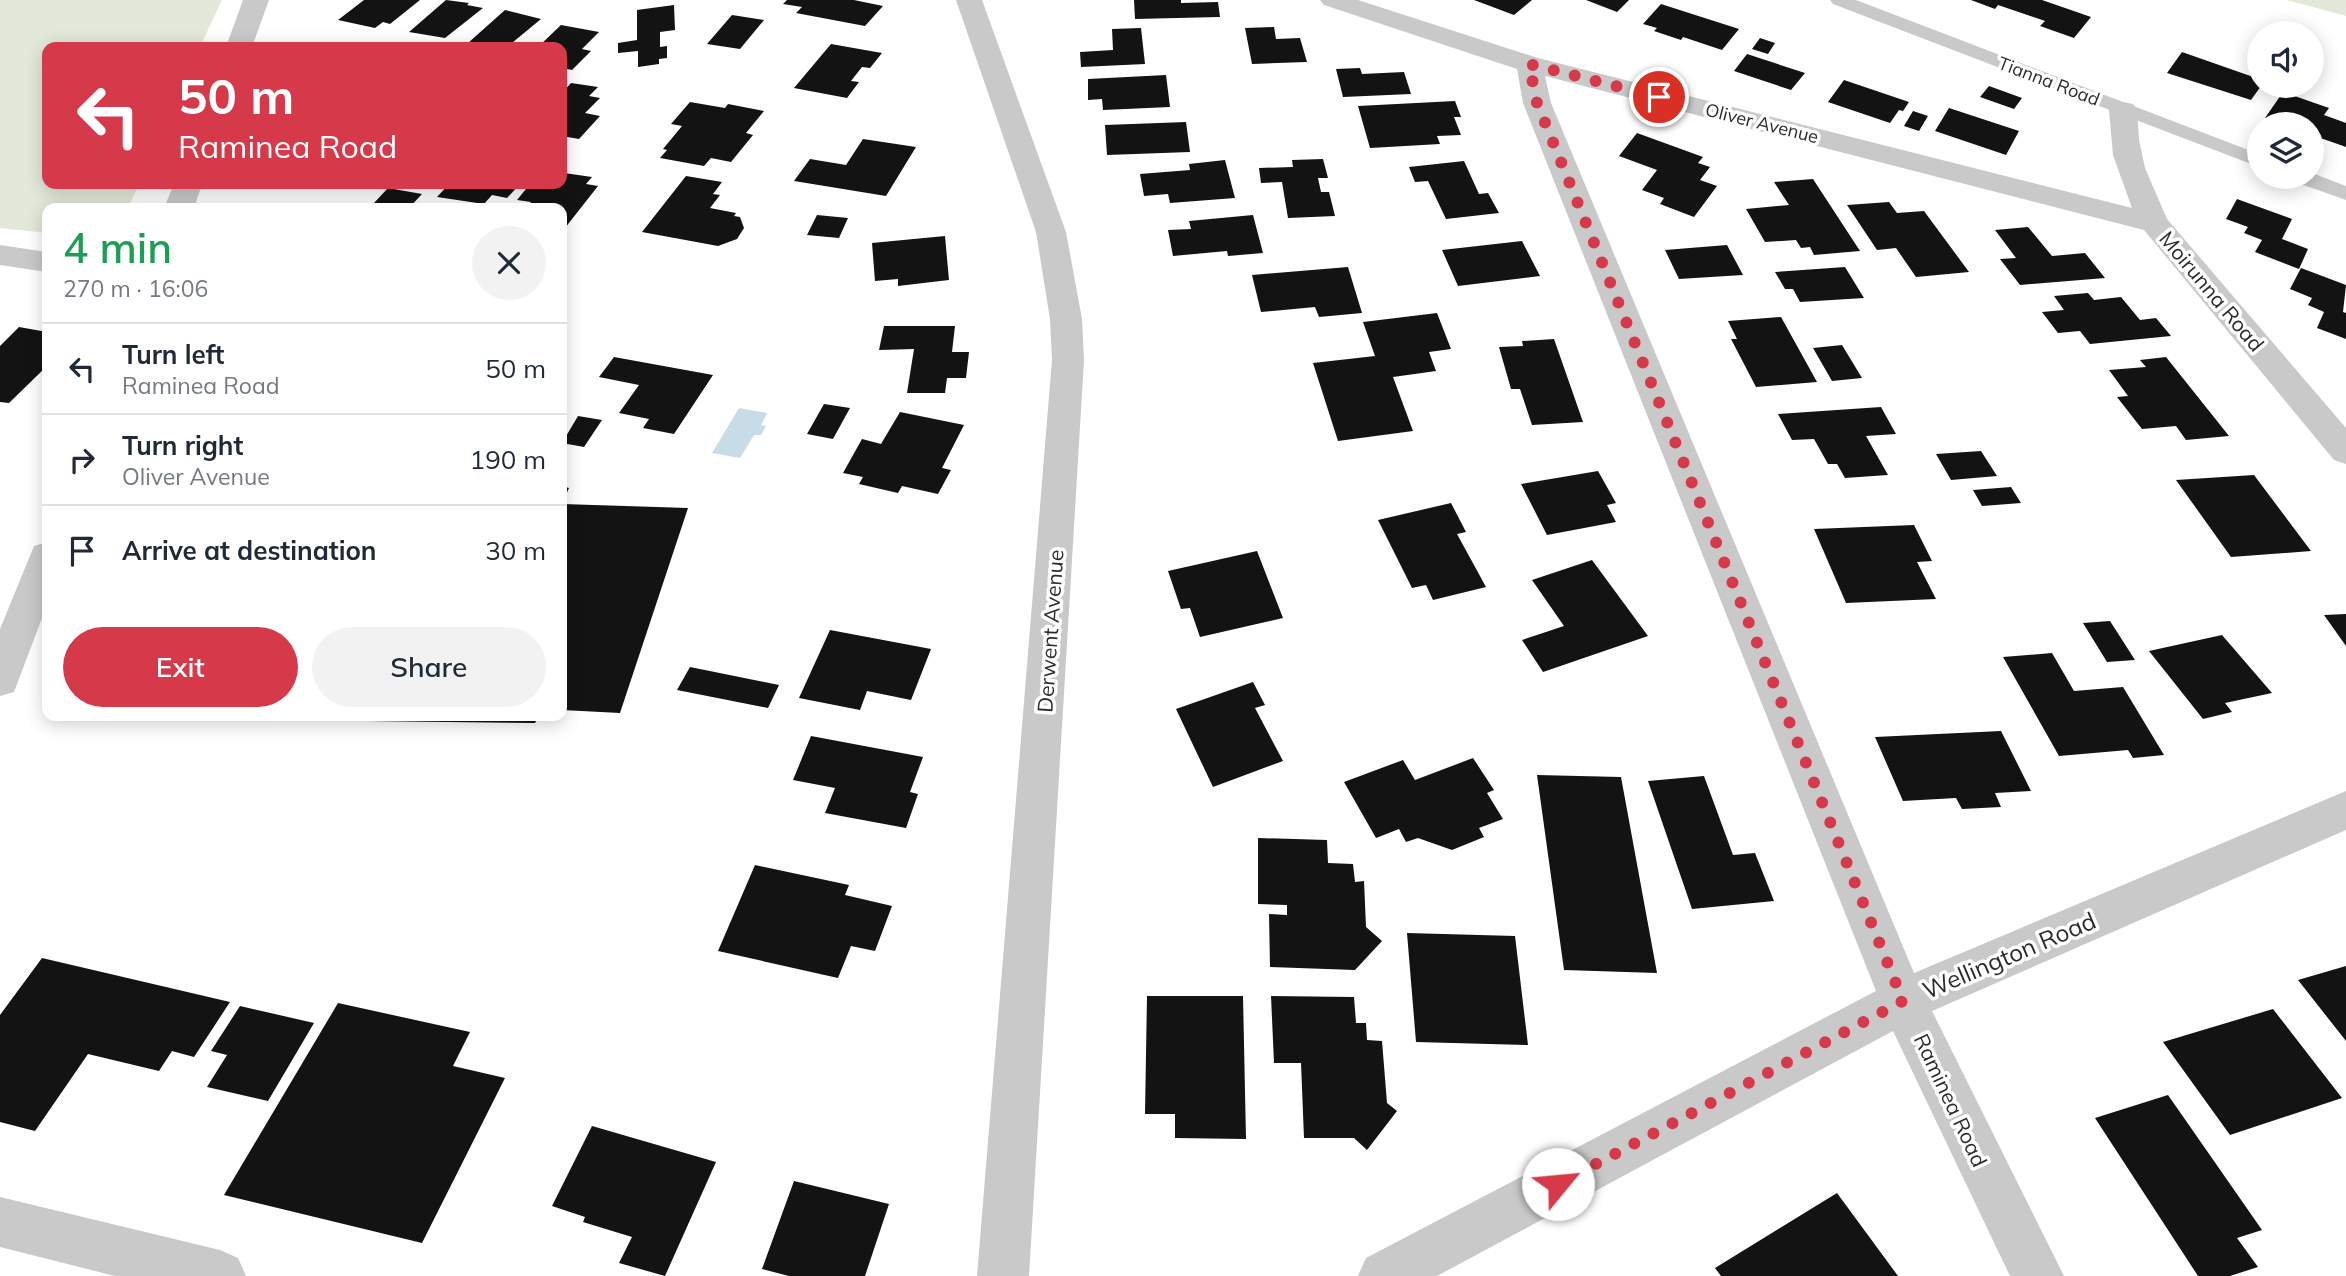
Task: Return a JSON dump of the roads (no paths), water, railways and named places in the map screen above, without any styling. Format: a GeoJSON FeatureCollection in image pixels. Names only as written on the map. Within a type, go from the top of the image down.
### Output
{"type":"FeatureCollection","features":[{"type":"Feature","properties":{"kind":"street"},"geometry":{"type":"LineString","coordinates":[[241,42],[257,0]]}},
{"type":"Feature","properties":{"kind":"street","name":"Derwent Avenue"},"geometry":{"type":"LineString","coordinates":[[969,0],[1051,232],[1066,319],[1068,360],[1003,1276]]}},
{"type":"Feature","properties":{"kind":"street","name":"Oliver Avenue"},"geometry":{"type":"LineString","coordinates":[[1333,0],[1529,64],[2154,223]]}},
{"type":"Feature","properties":{"kind":"street","name":"Raminea Road"},"geometry":{"type":"LineString","coordinates":[[1529,64],[1542,116],[1903,1001],[2038,1276]]}},
{"type":"Feature","properties":{"kind":"street","name":"Moirunna Road"},"geometry":{"type":"LineString","coordinates":[[2123,110],[2122,139],[2136,188],[2154,223],[2346,451]]}},
{"type":"Feature","properties":{"kind":"street"},"geometry":{"type":"LineString","coordinates":[[0,255],[42,261]]}},
{"type":"Feature","properties":{"kind":"street"},"geometry":{"type":"LineString","coordinates":[[0,680],[42,569]]}},
{"type":"Feature","properties":{"kind":"street","name":"Wellington Road"},"geometry":{"type":"LineString","coordinates":[[1384,1276],[1903,1001],[2346,810]]}},
{"type":"Feature","properties":{"kind":"street"},"geometry":{"type":"LineString","coordinates":[[0,1222],[220,1276]]}},
{"type":"Feature","properties":{"kind":"lane","name":"Tianna Road"},"geometry":{"type":"LineString","coordinates":[[1839,0],[2247,156]]}},
{"type":"Feature","properties":{"kind":"lane"},"geometry":{"type":"LineString","coordinates":[[2324,185],[2346,193]]}},
{"type":"Feature","properties":{"kind":"water"},"geometry":{"type":"Polygon","coordinates":[[[739,408],[767,413],[761,425],[766,426],[761,435],[754,435],[740,458],[712,453],[739,408]]]}}]}
